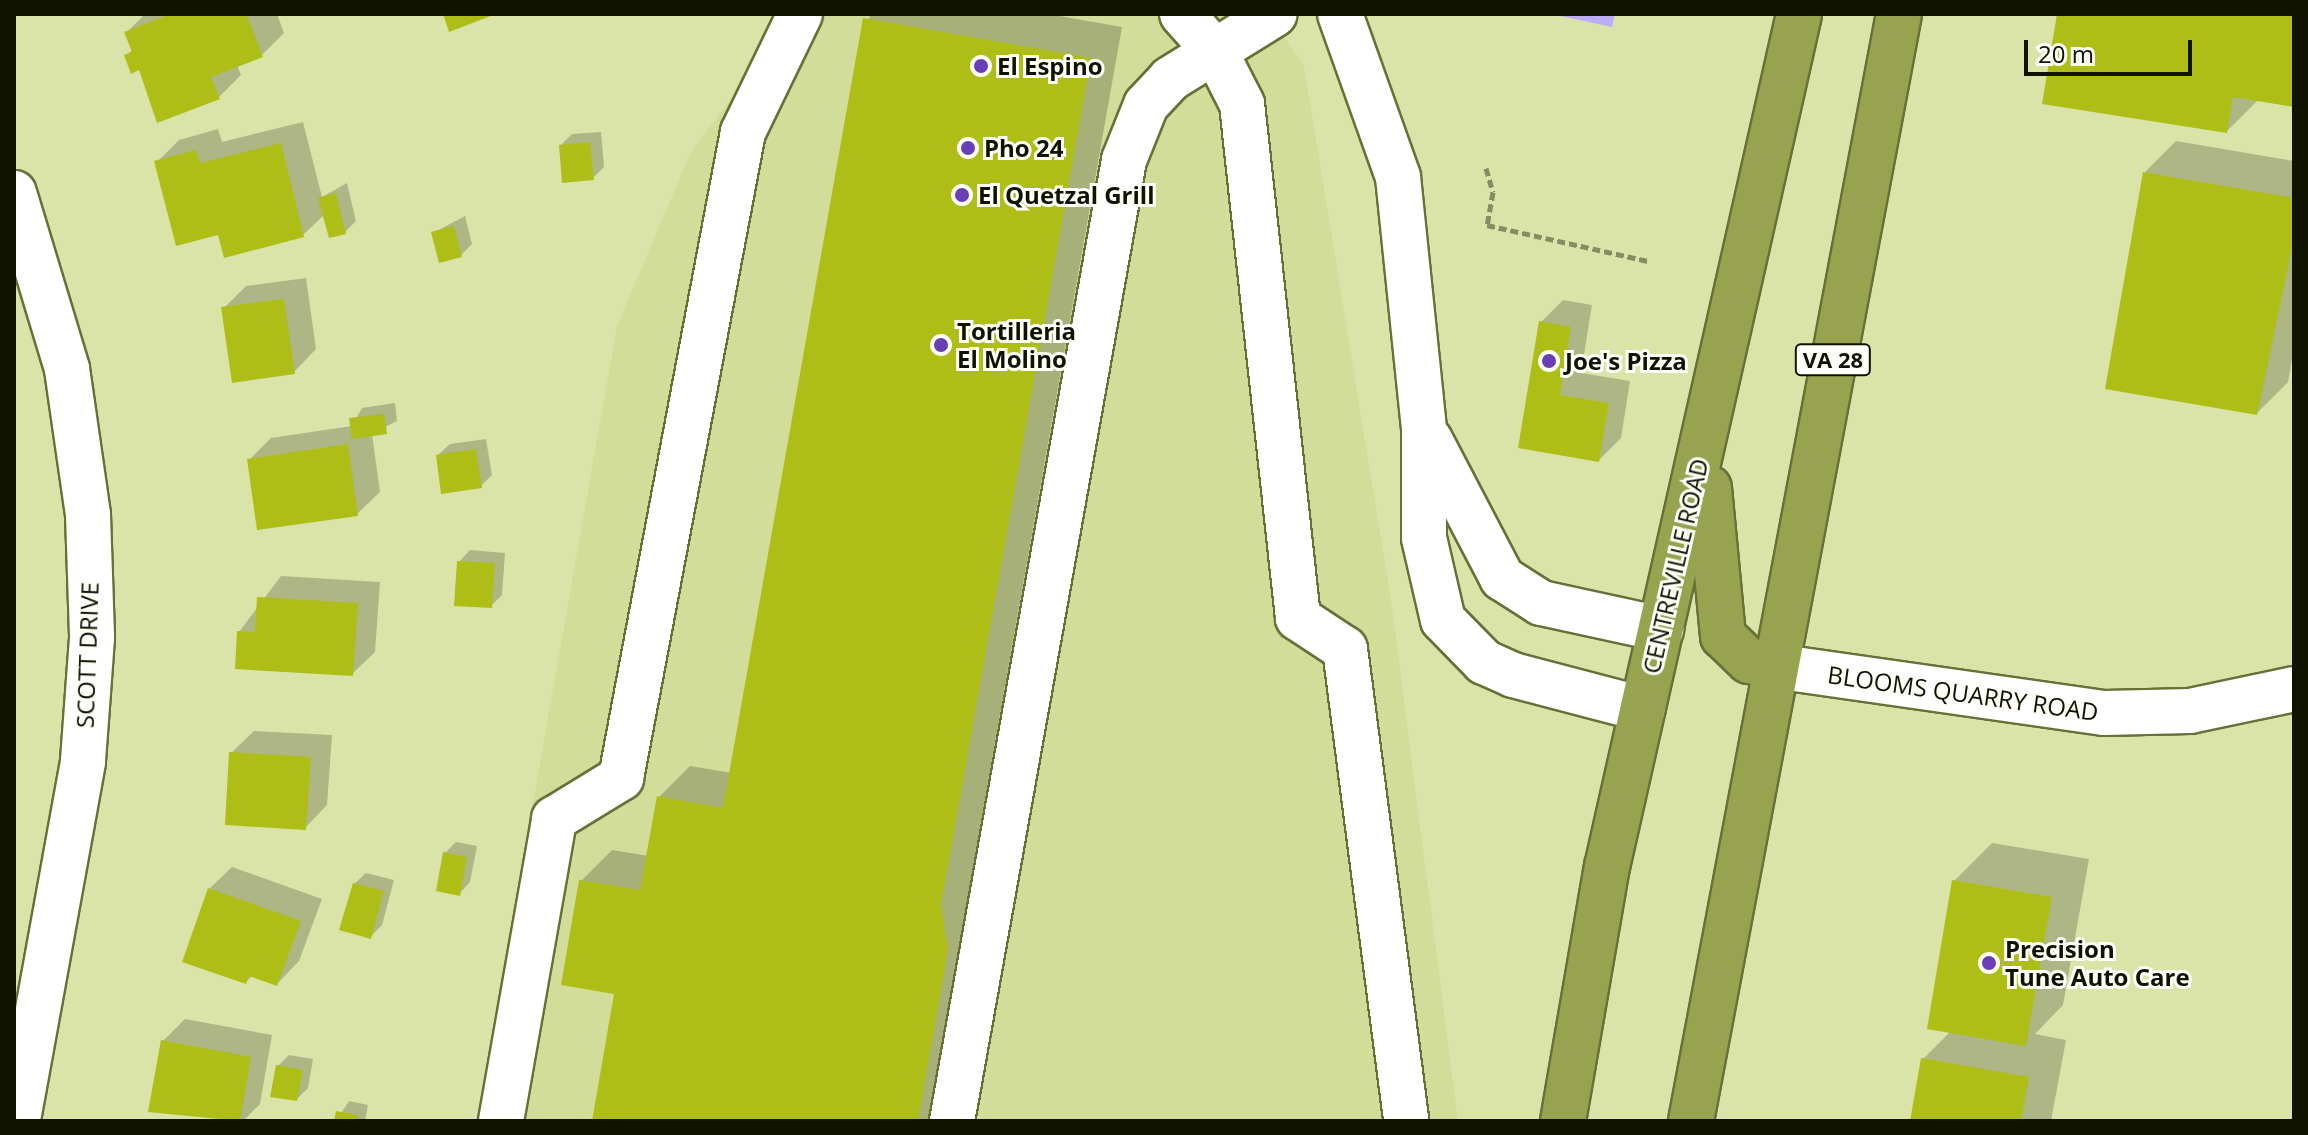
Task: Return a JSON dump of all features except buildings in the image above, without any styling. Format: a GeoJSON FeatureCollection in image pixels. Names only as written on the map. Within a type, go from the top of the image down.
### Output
{"type":"FeatureCollection","features":[{"type":"Feature","properties":{"kind":"highway","name":"CENTREVILLE ROAD"},"geometry":{"type":"LineString","coordinates":[[1563,1121],[1643,709],[1799,14]]}},
{"type":"Feature","properties":{"kind":"highway","name":"VA 28"},"geometry":{"type":"LineString","coordinates":[[1691,1121],[1774,666],[1899,14]]}},
{"type":"Feature","properties":{"kind":"highway"},"geometry":{"type":"LineString","coordinates":[[1707,422],[1717,618],[1733,651],[1774,666]]}},
{"type":"Feature","properties":{"kind":"street"},"geometry":{"type":"LineString","coordinates":[[501,1121],[554,819],[621,778],[743,132],[800,14]]}},
{"type":"Feature","properties":{"kind":"street"},"geometry":{"type":"LineString","coordinates":[[1182,14],[1215,51],[1242,104],[1298,618],[1345,649],[1406,1121]]}},
{"type":"Feature","properties":{"kind":"street"},"geometry":{"type":"LineString","coordinates":[[952,1121],[1124,160],[1146,105],[1215,51],[1275,14]]}},
{"type":"Feature","properties":{"kind":"street"},"geometry":{"type":"LineString","coordinates":[[1340,14],[1398,177],[1424,429],[1424,538],[1443,620],[1484,662],[1513,675],[1643,709]]}},
{"type":"Feature","properties":{"kind":"street","name":"SCOTT DRIVE"},"geometry":{"type":"LineString","coordinates":[[14,193],[67,369],[88,515],[92,638],[83,762],[18,1121]]}},
{"type":"Feature","properties":{"kind":"street"},"geometry":{"type":"LineString","coordinates":[[1424,429],[1502,578],[1541,603],[1661,629]]}},
{"type":"Feature","properties":{"kind":"street","name":"BLOOMS QUARRY ROAD"},"geometry":{"type":"LineString","coordinates":[[1774,666],[2104,713],[2190,711],[2294,689]]}},
{"type":"Feature","properties":{"kind":"path"},"geometry":{"type":"LineString","coordinates":[[1486,168],[1493,192],[1487,225],[1648,261]]}},
{"type":"Feature","properties":{"kind":"shaded area"},"geometry":{"type":"Polygon","coordinates":[[[795,14],[1268,14],[1304,66],[1391,600],[1458,1121],[477,1121],[617,326],[691,152],[795,14]]]}},
{"type":"Feature","properties":{"kind":"shaded area"},"geometry":{"type":"Polygon","coordinates":[[[1551,14],[1615,14],[1612,27],[1551,14]]]}},
{"type":"Feature","properties":{"kind":"place","name":"El Espino"},"geometry":{"type":"Point","coordinates":[981,66]}},
{"type":"Feature","properties":{"kind":"place","name":"Pho 24"},"geometry":{"type":"Point","coordinates":[968,148]}},
{"type":"Feature","properties":{"kind":"place","name":"El Quetzal Grill"},"geometry":{"type":"Point","coordinates":[962,195]}},
{"type":"Feature","properties":{"kind":"place","name":"Tortilleria El Molino"},"geometry":{"type":"Point","coordinates":[941,345]}},
{"type":"Feature","properties":{"kind":"place","name":"Joe's Pizza"},"geometry":{"type":"Point","coordinates":[1549,361]}},
{"type":"Feature","properties":{"kind":"place","name":"Precision Tune Auto Care"},"geometry":{"type":"Point","coordinates":[1989,963]}}]}
